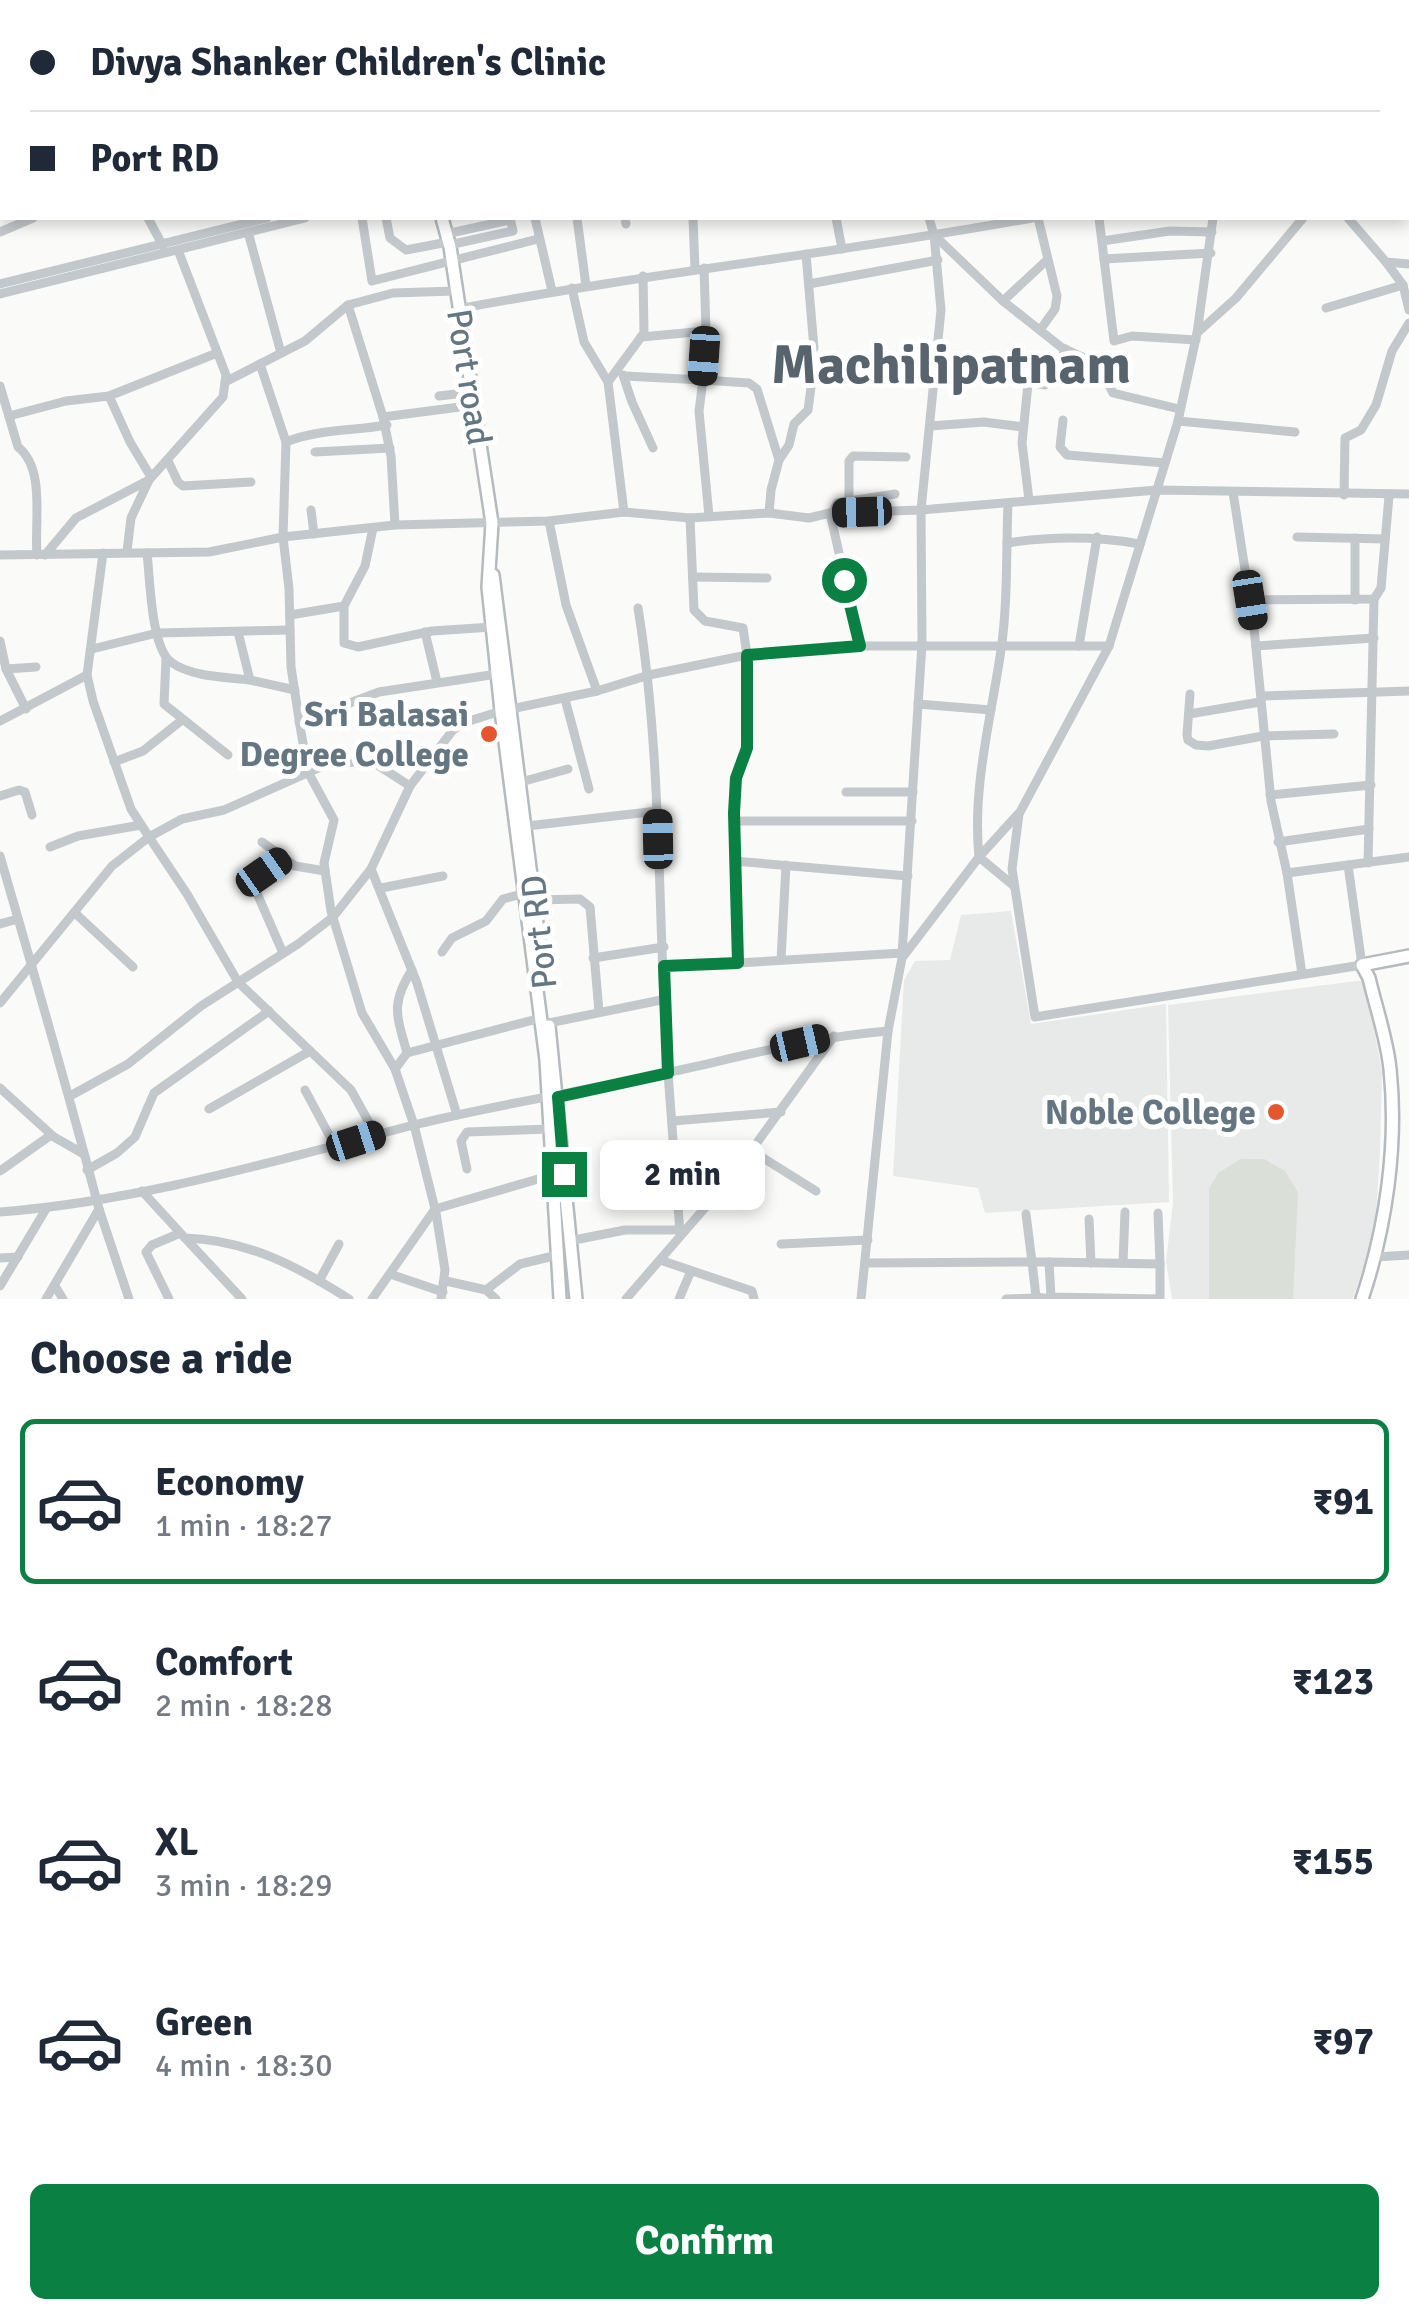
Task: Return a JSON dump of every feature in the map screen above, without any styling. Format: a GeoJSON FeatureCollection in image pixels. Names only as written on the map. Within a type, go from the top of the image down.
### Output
{"type":"FeatureCollection","features":[{"type":"Feature","properties":{"kind":"main road","name":"Port road"},"geometry":{"type":"LineString","coordinates":[[445,220],[492,523],[492,566]]}},
{"type":"Feature","properties":{"kind":"main road"},"geometry":{"type":"LineString","coordinates":[[492,566],[488,587],[497,674],[506,710],[531,897]]}},
{"type":"Feature","properties":{"kind":"main road","name":"Port RD"},"geometry":{"type":"LineString","coordinates":[[492,566],[506,710],[527,826],[531,897],[576,1299]]}},
{"type":"Feature","properties":{"kind":"main road"},"geometry":{"type":"LineString","coordinates":[[1362,1299],[1376,1258],[1390,1150],[1390,1066],[1369,978],[1362,965],[1409,956]]}},
{"type":"Feature","properties":{"kind":"main road"},"geometry":{"type":"LineString","coordinates":[[553,1098],[549,1129],[558,1255],[556,1297]]}},
{"type":"Feature","properties":{"kind":"street"},"geometry":{"type":"LineString","coordinates":[[0,232],[28,220]]}},
{"type":"Feature","properties":{"kind":"street"},"geometry":{"type":"LineString","coordinates":[[41,555],[76,518],[150,478],[223,397],[226,374],[218,353],[169,249],[149,220]]}},
{"type":"Feature","properties":{"kind":"street"},"geometry":{"type":"LineString","coordinates":[[0,294],[261,220]]}},
{"type":"Feature","properties":{"kind":"street"},"geometry":{"type":"LineString","coordinates":[[0,284],[297,220]]}},
{"type":"Feature","properties":{"kind":"street"},"geometry":{"type":"LineString","coordinates":[[362,220],[372,280],[538,239]]}},
{"type":"Feature","properties":{"kind":"street"},"geometry":{"type":"LineString","coordinates":[[386,220],[390,238],[406,250],[507,220]]}},
{"type":"Feature","properties":{"kind":"street"},"geometry":{"type":"LineString","coordinates":[[510,220],[513,231]]}},
{"type":"Feature","properties":{"kind":"street"},"geometry":{"type":"LineString","coordinates":[[578,220],[586,286]]}},
{"type":"Feature","properties":{"kind":"street"},"geometry":{"type":"LineString","coordinates":[[693,220],[706,332],[699,411],[709,516]]}},
{"type":"Feature","properties":{"kind":"street"},"geometry":{"type":"LineString","coordinates":[[836,220],[842,249]]}},
{"type":"Feature","properties":{"kind":"street"},"geometry":{"type":"LineString","coordinates":[[860,1299],[888,1031],[902,956],[914,792],[922,644],[920,510],[941,310],[938,260],[930,220]]}},
{"type":"Feature","properties":{"kind":"street"},"geometry":{"type":"LineString","coordinates":[[1032,220],[1057,302],[1040,330]]}},
{"type":"Feature","properties":{"kind":"street"},"geometry":{"type":"LineString","coordinates":[[1099,220],[1114,341],[1132,336],[1197,336],[1236,298],[1301,220]]}},
{"type":"Feature","properties":{"kind":"street"},"geometry":{"type":"LineString","coordinates":[[902,956],[979,857],[1019,814],[1109,646],[1178,421],[1197,336],[1213,220]]}},
{"type":"Feature","properties":{"kind":"street"},"geometry":{"type":"LineString","coordinates":[[1350,220],[1403,285],[1409,310]]}},
{"type":"Feature","properties":{"kind":"street"},"geometry":{"type":"LineString","coordinates":[[1358,227],[1366,220]]}},
{"type":"Feature","properties":{"kind":"street"},"geometry":{"type":"LineString","coordinates":[[448,238],[513,231],[535,222],[552,292]]}},
{"type":"Feature","properties":{"kind":"street"},"geometry":{"type":"LineString","coordinates":[[458,309],[643,276],[934,235],[982,222]]}},
{"type":"Feature","properties":{"kind":"street"},"geometry":{"type":"LineString","coordinates":[[1102,241],[1170,231],[1212,232]]}},
{"type":"Feature","properties":{"kind":"street"},"geometry":{"type":"LineString","coordinates":[[248,232],[281,352]]}},
{"type":"Feature","properties":{"kind":"street"},"geometry":{"type":"LineString","coordinates":[[934,235],[1003,302],[1065,349],[1099,365],[1113,394],[1179,409]]}},
{"type":"Feature","properties":{"kind":"street"},"geometry":{"type":"LineString","coordinates":[[1104,258],[1210,253]]}},
{"type":"Feature","properties":{"kind":"street"},"geometry":{"type":"LineString","coordinates":[[806,254],[814,348]]}},
{"type":"Feature","properties":{"kind":"street"},"geometry":{"type":"LineString","coordinates":[[809,284],[938,260]]}},
{"type":"Feature","properties":{"kind":"street"},"geometry":{"type":"LineString","coordinates":[[1003,302],[1047,260]]}},
{"type":"Feature","properties":{"kind":"street"},"geometry":{"type":"LineString","coordinates":[[1386,262],[1409,264]]}},
{"type":"Feature","properties":{"kind":"street"},"geometry":{"type":"LineString","coordinates":[[608,382],[622,372],[644,333],[643,276]]}},
{"type":"Feature","properties":{"kind":"street"},"geometry":{"type":"LineString","coordinates":[[1326,308],[1403,285]]}},
{"type":"Feature","properties":{"kind":"street"},"geometry":{"type":"LineString","coordinates":[[572,288],[584,342],[608,382],[624,512]]}},
{"type":"Feature","properties":{"kind":"street"},"geometry":{"type":"LineString","coordinates":[[225,382],[305,342],[348,305],[393,293],[455,291]]}},
{"type":"Feature","properties":{"kind":"street"},"geometry":{"type":"LineString","coordinates":[[348,305],[385,421],[395,525]]}},
{"type":"Feature","properties":{"kind":"street"},"geometry":{"type":"LineString","coordinates":[[1344,495],[1346,438],[1361,430],[1376,405],[1392,351],[1409,323]]}},
{"type":"Feature","properties":{"kind":"street"},"geometry":{"type":"LineString","coordinates":[[641,337],[706,332]]}},
{"type":"Feature","properties":{"kind":"street"},"geometry":{"type":"LineString","coordinates":[[971,371],[1028,384],[1051,382],[1065,349]]}},
{"type":"Feature","properties":{"kind":"street"},"geometry":{"type":"LineString","coordinates":[[9,416],[109,396],[218,353]]}},
{"type":"Feature","properties":{"kind":"street"},"geometry":{"type":"LineString","coordinates":[[260,364],[286,442],[282,537],[294,690],[308,772],[334,820],[325,871],[333,916],[362,1013],[395,1069],[414,1125],[435,1209],[443,1291]]}},
{"type":"Feature","properties":{"kind":"street"},"geometry":{"type":"LineString","coordinates":[[622,372],[754,385],[779,460]]}},
{"type":"Feature","properties":{"kind":"street"},"geometry":{"type":"LineString","coordinates":[[622,372],[653,448]]}},
{"type":"Feature","properties":{"kind":"street"},"geometry":{"type":"LineString","coordinates":[[769,514],[779,460],[794,424],[808,410],[812,380],[836,373]]}},
{"type":"Feature","properties":{"kind":"street"},"geometry":{"type":"LineString","coordinates":[[1028,384],[1023,427],[1029,500]]}},
{"type":"Feature","properties":{"kind":"street"},"geometry":{"type":"LineString","coordinates":[[0,386],[18,448],[26,454],[39,497],[34,527],[41,555]]}},
{"type":"Feature","properties":{"kind":"street"},"geometry":{"type":"LineString","coordinates":[[109,396],[150,478]]}},
{"type":"Feature","properties":{"kind":"street"},"geometry":{"type":"LineString","coordinates":[[439,396],[474,398]]}},
{"type":"Feature","properties":{"kind":"street"},"geometry":{"type":"LineString","coordinates":[[286,442],[312,432],[350,432],[474,398]]}},
{"type":"Feature","properties":{"kind":"street"},"geometry":{"type":"LineString","coordinates":[[1062,420],[1060,448],[1067,456],[1165,463]]}},
{"type":"Feature","properties":{"kind":"street"},"geometry":{"type":"LineString","coordinates":[[1178,421],[1295,432]]}},
{"type":"Feature","properties":{"kind":"street"},"geometry":{"type":"LineString","coordinates":[[930,426],[984,422],[1023,427]]}},
{"type":"Feature","properties":{"kind":"street"},"geometry":{"type":"LineString","coordinates":[[315,452],[390,448]]}},
{"type":"Feature","properties":{"kind":"street"},"geometry":{"type":"LineString","coordinates":[[849,501],[853,456],[906,457]]}},
{"type":"Feature","properties":{"kind":"street"},"geometry":{"type":"LineString","coordinates":[[168,461],[183,486],[251,482]]}},
{"type":"Feature","properties":{"kind":"street"},"geometry":{"type":"LineString","coordinates":[[127,551],[132,518],[150,478]]}},
{"type":"Feature","properties":{"kind":"street"},"geometry":{"type":"LineString","coordinates":[[0,555],[209,552],[282,537],[395,525],[549,521],[624,512],[690,518],[769,514],[809,518],[831,513],[920,510],[1157,490],[1409,494]]}},
{"type":"Feature","properties":{"kind":"street"},"geometry":{"type":"LineString","coordinates":[[1233,492],[1256,646],[1270,795],[1287,873],[1302,974]]}},
{"type":"Feature","properties":{"kind":"street"},"geometry":{"type":"LineString","coordinates":[[860,646],[831,513],[837,503],[895,494]]}},
{"type":"Feature","properties":{"kind":"street"},"geometry":{"type":"LineString","coordinates":[[1368,863],[1374,600],[1381,588],[1389,496]]}},
{"type":"Feature","properties":{"kind":"street"},"geometry":{"type":"LineString","coordinates":[[1008,502],[1002,644],[976,827],[979,857],[1015,887]]}},
{"type":"Feature","properties":{"kind":"street"},"geometry":{"type":"LineString","coordinates":[[311,510],[314,534]]}},
{"type":"Feature","properties":{"kind":"street"},"geometry":{"type":"LineString","coordinates":[[690,518],[694,610],[698,616],[743,628],[747,655],[747,748],[736,778],[734,821],[738,963]]}},
{"type":"Feature","properties":{"kind":"street"},"geometry":{"type":"LineString","coordinates":[[549,521],[566,605],[597,690]]}},
{"type":"Feature","properties":{"kind":"street"},"geometry":{"type":"LineString","coordinates":[[373,528],[365,566],[344,606],[342,638],[349,646],[358,648],[425,632],[492,627]]}},
{"type":"Feature","properties":{"kind":"street"},"geometry":{"type":"LineString","coordinates":[[1007,542],[1050,536],[1140,544]]}},
{"type":"Feature","properties":{"kind":"street"},"geometry":{"type":"LineString","coordinates":[[1078,646],[1097,538]]}},
{"type":"Feature","properties":{"kind":"street"},"geometry":{"type":"LineString","coordinates":[[1297,538],[1385,539]]}},
{"type":"Feature","properties":{"kind":"street"},"geometry":{"type":"LineString","coordinates":[[1354,538],[1355,600]]}},
{"type":"Feature","properties":{"kind":"street"},"geometry":{"type":"LineString","coordinates":[[147,553],[157,633],[166,658],[164,704],[228,756]]}},
{"type":"Feature","properties":{"kind":"street"},"geometry":{"type":"LineString","coordinates":[[103,554],[87,675],[131,809],[238,982],[351,1090],[376,1135]]}},
{"type":"Feature","properties":{"kind":"street"},"geometry":{"type":"LineString","coordinates":[[693,577],[767,578]]}},
{"type":"Feature","properties":{"kind":"street"},"geometry":{"type":"LineString","coordinates":[[1250,600],[1374,600]]}},
{"type":"Feature","properties":{"kind":"street"},"geometry":{"type":"LineString","coordinates":[[290,615],[344,606]]}},
{"type":"Feature","properties":{"kind":"street"},"geometry":{"type":"LineString","coordinates":[[638,608],[649,675],[668,1073],[680,1231]]}},
{"type":"Feature","properties":{"kind":"street"},"geometry":{"type":"LineString","coordinates":[[92,650],[157,633],[290,630]]}},
{"type":"Feature","properties":{"kind":"street"},"geometry":{"type":"LineString","coordinates":[[238,632],[250,680]]}},
{"type":"Feature","properties":{"kind":"street"},"geometry":{"type":"LineString","coordinates":[[425,632],[437,682]]}},
{"type":"Feature","properties":{"kind":"street"},"geometry":{"type":"LineString","coordinates":[[1256,646],[1374,638]]}},
{"type":"Feature","properties":{"kind":"street"},"geometry":{"type":"LineString","coordinates":[[0,641],[6,669],[26,710]]}},
{"type":"Feature","properties":{"kind":"street"},"geometry":{"type":"LineString","coordinates":[[70,1096],[128,1064],[201,1006],[333,916],[371,869],[410,786],[453,730],[466,722],[649,675],[747,655],[922,644],[1109,646]]}},
{"type":"Feature","properties":{"kind":"street"},"geometry":{"type":"LineString","coordinates":[[166,658],[183,668],[294,690]]}},
{"type":"Feature","properties":{"kind":"street"},"geometry":{"type":"LineString","coordinates":[[6,669],[36,667]]}},
{"type":"Feature","properties":{"kind":"street"},"geometry":{"type":"LineString","coordinates":[[299,722],[379,692],[497,674]]}},
{"type":"Feature","properties":{"kind":"street"},"geometry":{"type":"LineString","coordinates":[[0,721],[87,675]]}},
{"type":"Feature","properties":{"kind":"street"},"geometry":{"type":"LineString","coordinates":[[1189,714],[1261,699],[1409,690]]}},
{"type":"Feature","properties":{"kind":"street"},"geometry":{"type":"LineString","coordinates":[[1190,694],[1188,740],[1196,745],[1264,736],[1334,734]]}},
{"type":"Feature","properties":{"kind":"street"},"geometry":{"type":"LineString","coordinates":[[565,699],[589,788]]}},
{"type":"Feature","properties":{"kind":"street"},"geometry":{"type":"LineString","coordinates":[[918,704],[991,710]]}},
{"type":"Feature","properties":{"kind":"street"},"geometry":{"type":"LineString","coordinates":[[114,762],[144,751],[182,720]]}},
{"type":"Feature","properties":{"kind":"street"},"geometry":{"type":"LineString","coordinates":[[0,1003],[112,866],[148,837],[182,819],[224,810],[330,762],[342,764],[364,758],[410,786]]}},
{"type":"Feature","properties":{"kind":"street"},"geometry":{"type":"LineString","coordinates":[[521,782],[568,769]]}},
{"type":"Feature","properties":{"kind":"street"},"geometry":{"type":"LineString","coordinates":[[1270,795],[1372,785]]}},
{"type":"Feature","properties":{"kind":"street"},"geometry":{"type":"LineString","coordinates":[[0,796],[26,792],[32,815]]}},
{"type":"Feature","properties":{"kind":"street"},"geometry":{"type":"LineString","coordinates":[[846,792],[914,792]]}},
{"type":"Feature","properties":{"kind":"street"},"geometry":{"type":"LineString","coordinates":[[527,826],[658,812]]}},
{"type":"Feature","properties":{"kind":"street"},"geometry":{"type":"LineString","coordinates":[[1019,814],[1012,869],[1035,1017],[1362,965],[1348,865]]}},
{"type":"Feature","properties":{"kind":"street"},"geometry":{"type":"LineString","coordinates":[[734,821],[912,822]]}},
{"type":"Feature","properties":{"kind":"street"},"geometry":{"type":"LineString","coordinates":[[50,847],[78,836],[141,825]]}},
{"type":"Feature","properties":{"kind":"street"},"geometry":{"type":"LineString","coordinates":[[1278,842],[1369,828]]}},
{"type":"Feature","properties":{"kind":"street"},"geometry":{"type":"LineString","coordinates":[[262,842],[295,866],[325,871]]}},
{"type":"Feature","properties":{"kind":"street"},"geometry":{"type":"LineString","coordinates":[[0,857],[70,1096],[87,1170],[128,1299]]}},
{"type":"Feature","properties":{"kind":"street"},"geometry":{"type":"LineString","coordinates":[[1287,873],[1409,857]]}},
{"type":"Feature","properties":{"kind":"street"},"geometry":{"type":"LineString","coordinates":[[284,858],[260,877],[256,891],[284,953]]}},
{"type":"Feature","properties":{"kind":"street"},"geometry":{"type":"LineString","coordinates":[[734,861],[908,876]]}},
{"type":"Feature","properties":{"kind":"street"},"geometry":{"type":"LineString","coordinates":[[781,960],[786,866]]}},
{"type":"Feature","properties":{"kind":"street"},"geometry":{"type":"LineString","coordinates":[[371,869],[412,970],[456,1114]]}},
{"type":"Feature","properties":{"kind":"street"},"geometry":{"type":"LineString","coordinates":[[381,888],[443,876]]}},
{"type":"Feature","properties":{"kind":"street"},"geometry":{"type":"LineString","coordinates":[[442,952],[452,938],[486,921],[503,899],[531,897],[588,903],[599,1012]]}},
{"type":"Feature","properties":{"kind":"street"},"geometry":{"type":"LineString","coordinates":[[75,912],[134,967]]}},
{"type":"Feature","properties":{"kind":"street"},"geometry":{"type":"LineString","coordinates":[[0,924],[18,919]]}},
{"type":"Feature","properties":{"kind":"street"},"geometry":{"type":"LineString","coordinates":[[593,958],[664,947]]}},
{"type":"Feature","properties":{"kind":"street"},"geometry":{"type":"LineString","coordinates":[[664,966],[902,956]]}},
{"type":"Feature","properties":{"kind":"street"},"geometry":{"type":"LineString","coordinates":[[407,1053],[395,1007],[400,988],[412,970]]}},
{"type":"Feature","properties":{"kind":"street"},"geometry":{"type":"LineString","coordinates":[[395,1069],[407,1053],[435,1045],[666,999]]}},
{"type":"Feature","properties":{"kind":"street"},"geometry":{"type":"LineString","coordinates":[[87,1170],[135,1137],[154,1093],[268,1011]]}},
{"type":"Feature","properties":{"kind":"street"},"geometry":{"type":"LineString","coordinates":[[0,1212],[98,1206],[142,1191],[336,1148],[456,1114],[553,1098],[834,1036],[888,1031]]}},
{"type":"Feature","properties":{"kind":"street"},"geometry":{"type":"LineString","coordinates":[[626,1299],[752,1151],[834,1036]]}},
{"type":"Feature","properties":{"kind":"street"},"geometry":{"type":"LineString","coordinates":[[208,1109],[310,1051]]}},
{"type":"Feature","properties":{"kind":"street"},"geometry":{"type":"LineString","coordinates":[[0,1088],[51,1135],[82,1152]]}},
{"type":"Feature","properties":{"kind":"street"},"geometry":{"type":"LineString","coordinates":[[305,1090],[336,1148]]}},
{"type":"Feature","properties":{"kind":"street"},"geometry":{"type":"LineString","coordinates":[[673,1122],[781,1112]]}},
{"type":"Feature","properties":{"kind":"street"},"geometry":{"type":"LineString","coordinates":[[467,1169],[462,1140],[467,1132],[549,1129]]}},
{"type":"Feature","properties":{"kind":"street"},"geometry":{"type":"LineString","coordinates":[[0,1172],[51,1135]]}},
{"type":"Feature","properties":{"kind":"street"},"geometry":{"type":"LineString","coordinates":[[752,1151],[816,1191]]}},
{"type":"Feature","properties":{"kind":"street"},"geometry":{"type":"LineString","coordinates":[[372,1299],[435,1209],[552,1175]]}},
{"type":"Feature","properties":{"kind":"street"},"geometry":{"type":"LineString","coordinates":[[142,1191],[242,1299]]}},
{"type":"Feature","properties":{"kind":"street"},"geometry":{"type":"LineString","coordinates":[[46,1299],[98,1206]]}},
{"type":"Feature","properties":{"kind":"street"},"geometry":{"type":"LineString","coordinates":[[0,1286],[46,1208]]}},
{"type":"Feature","properties":{"kind":"street"},"geometry":{"type":"LineString","coordinates":[[1123,1263],[1125,1212]]}},
{"type":"Feature","properties":{"kind":"street"},"geometry":{"type":"LineString","coordinates":[[1006,1299],[1160,1299],[1158,1213]]}},
{"type":"Feature","properties":{"kind":"street"},"geometry":{"type":"LineString","coordinates":[[1026,1214],[1036,1298]]}},
{"type":"Feature","properties":{"kind":"street"},"geometry":{"type":"LineString","coordinates":[[1089,1219],[1091,1263]]}},
{"type":"Feature","properties":{"kind":"street"},"geometry":{"type":"LineString","coordinates":[[569,1241],[625,1230],[680,1231]]}},
{"type":"Feature","properties":{"kind":"street"},"geometry":{"type":"LineString","coordinates":[[169,1299],[146,1252],[152,1245],[182,1236],[244,1246],[292,1264],[346,1298]]}},
{"type":"Feature","properties":{"kind":"street"},"geometry":{"type":"LineString","coordinates":[[781,1244],[868,1240]]}},
{"type":"Feature","properties":{"kind":"street"},"geometry":{"type":"LineString","coordinates":[[319,1281],[339,1244]]}},
{"type":"Feature","properties":{"kind":"street"},"geometry":{"type":"LineString","coordinates":[[390,1274],[443,1291],[486,1290],[520,1264],[558,1255]]}},
{"type":"Feature","properties":{"kind":"street"},"geometry":{"type":"LineString","coordinates":[[1376,1258],[1409,1256]]}},
{"type":"Feature","properties":{"kind":"street"},"geometry":{"type":"LineString","coordinates":[[0,1258],[18,1257]]}},
{"type":"Feature","properties":{"kind":"street"},"geometry":{"type":"LineString","coordinates":[[660,1260],[752,1291],[754,1299]]}},
{"type":"Feature","properties":{"kind":"street"},"geometry":{"type":"LineString","coordinates":[[1050,1262],[1051,1298]]}},
{"type":"Feature","properties":{"kind":"street"},"geometry":{"type":"LineString","coordinates":[[866,1263],[1160,1264]]}},
{"type":"Feature","properties":{"kind":"street"},"geometry":{"type":"LineString","coordinates":[[679,1299],[691,1271]]}},
{"type":"Feature","properties":{"kind":"street"},"geometry":{"type":"LineString","coordinates":[[54,1286],[63,1299]]}},
{"type":"Feature","properties":{"kind":"street"},"geometry":{"type":"LineString","coordinates":[[224,1299],[232,1290]]}},
{"type":"Feature","properties":{"kind":"street"},"geometry":{"type":"LineString","coordinates":[[486,1290],[496,1299]]}},
{"type":"Feature","properties":{"kind":"shaded area"},"geometry":{"type":"Polygon","coordinates":[[[1011,911],[1031,1024],[1166,1004],[1169,1202],[985,1213],[978,1188],[893,1176],[904,980],[915,961],[950,960],[961,915],[1011,911]]]}},
{"type":"Feature","properties":{"kind":"shaded area","name":"Noble College"},"geometry":{"type":"Polygon","coordinates":[[[1365,980],[1382,1072],[1380,1152],[1375,1232],[1353,1299],[1172,1299],[1166,1261],[1173,1203],[1168,1005],[1365,980]]]}},
{"type":"Feature","properties":{"kind":"shaded area"},"geometry":{"type":"Polygon","coordinates":[[[1241,1159],[1264,1159],[1285,1171],[1298,1192],[1293,1299],[1209,1299],[1209,1189],[1218,1173],[1241,1159]]]}},
{"type":"Feature","properties":{"kind":"place","name":"Sri Balasai Degree College"},"geometry":{"type":"Point","coordinates":[489,734]}},
{"type":"Feature","properties":{"kind":"place","name":"Noble College"},"geometry":{"type":"Point","coordinates":[1276,1112]}},
{"type":"Feature","properties":{"kind":"district","name":"Machilipatnam"},"geometry":{"type":"Point","coordinates":[951,365]}},
{"type":"Feature","properties":{"kind":"route"},"geometry":{"type":"LineString","coordinates":[[564,1174],[558,1097],[668,1073],[664,966],[738,963],[734,790],[747,748],[747,655],[860,646],[844,580]]}}]}
